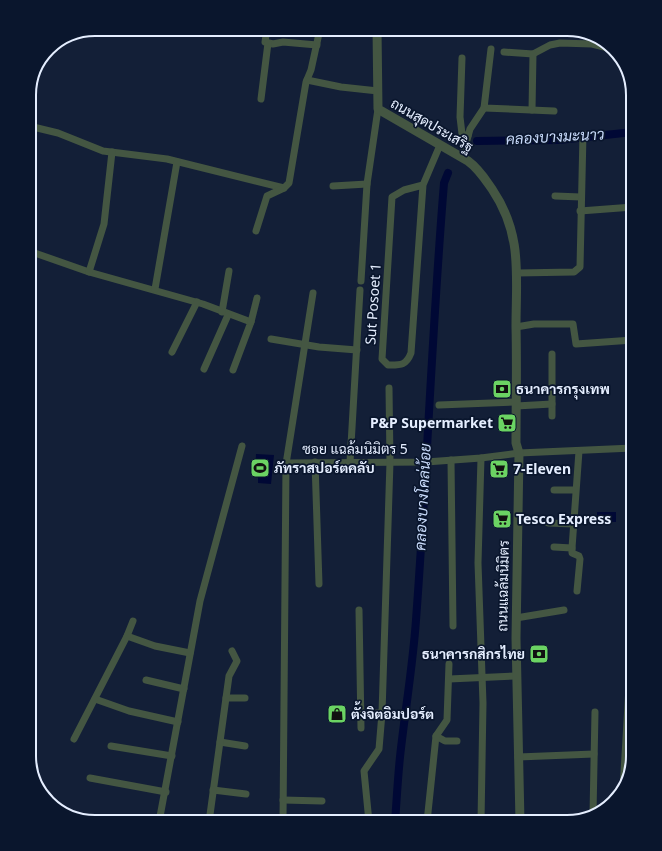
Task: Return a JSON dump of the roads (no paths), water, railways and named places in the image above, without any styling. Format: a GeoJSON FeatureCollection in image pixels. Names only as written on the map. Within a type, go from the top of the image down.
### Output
{"type":"FeatureCollection","features":[{"type":"Feature","properties":{"kind":"street"},"geometry":{"type":"LineString","coordinates":[[261,99],[268,43],[265,42],[266,36]]}},
{"type":"Feature","properties":{"kind":"street"},"geometry":{"type":"LineString","coordinates":[[256,231],[266,198],[284,188],[289,183],[307,80],[319,36]]}},
{"type":"Feature","properties":{"kind":"street","name":"ถนนสุดประเสริฐ"},"geometry":{"type":"LineString","coordinates":[[378,36],[378,109],[462,158],[478,170]]}},
{"type":"Feature","properties":{"kind":"street"},"geometry":{"type":"LineString","coordinates":[[268,43],[283,42],[317,46]]}},
{"type":"Feature","properties":{"kind":"street"},"geometry":{"type":"LineString","coordinates":[[504,52],[533,54],[550,45],[560,43],[598,46]]}},
{"type":"Feature","properties":{"kind":"street"},"geometry":{"type":"LineString","coordinates":[[462,158],[470,129],[484,108],[491,49]]}},
{"type":"Feature","properties":{"kind":"street"},"geometry":{"type":"LineString","coordinates":[[532,110],[533,54]]}},
{"type":"Feature","properties":{"kind":"street"},"geometry":{"type":"LineString","coordinates":[[462,58],[460,117],[462,134],[468,136]]}},
{"type":"Feature","properties":{"kind":"street"},"geometry":{"type":"LineString","coordinates":[[307,80],[341,87],[378,91]]}},
{"type":"Feature","properties":{"kind":"street"},"geometry":{"type":"LineString","coordinates":[[484,108],[554,111]]}},
{"type":"Feature","properties":{"kind":"street"},"geometry":{"type":"LineString","coordinates":[[361,280],[367,184],[378,109]]}},
{"type":"Feature","properties":{"kind":"street"},"geometry":{"type":"LineString","coordinates":[[36,128],[58,133],[103,151],[177,162],[284,188]]}},
{"type":"Feature","properties":{"kind":"street"},"geometry":{"type":"LineString","coordinates":[[517,273],[577,270],[580,267],[580,211],[583,134]]}},
{"type":"Feature","properties":{"kind":"street","name":"Sut Posoet 1"},"geometry":{"type":"LineString","coordinates":[[422,185],[404,190],[392,197],[382,359],[388,365],[402,365],[406,362],[411,353],[422,185],[440,145]]}},
{"type":"Feature","properties":{"kind":"street"},"geometry":{"type":"LineString","coordinates":[[89,272],[104,224],[112,152]]}},
{"type":"Feature","properties":{"kind":"street"},"geometry":{"type":"LineString","coordinates":[[155,289],[177,162]]}},
{"type":"Feature","properties":{"kind":"street","name":"ถนนแฉล้มนิมิตร"},"geometry":{"type":"LineString","coordinates":[[478,170],[500,200],[509,220],[515,247],[517,273],[516,443],[519,452],[516,676],[520,815]]}},
{"type":"Feature","properties":{"kind":"street"},"geometry":{"type":"LineString","coordinates":[[333,186],[367,184]]}},
{"type":"Feature","properties":{"kind":"street"},"geometry":{"type":"LineString","coordinates":[[555,196],[581,198]]}},
{"type":"Feature","properties":{"kind":"street"},"geometry":{"type":"LineString","coordinates":[[580,211],[626,208]]}},
{"type":"Feature","properties":{"kind":"street"},"geometry":{"type":"LineString","coordinates":[[36,253],[89,272],[155,289],[197,302],[225,314],[251,322]]}},
{"type":"Feature","properties":{"kind":"street"},"geometry":{"type":"LineString","coordinates":[[204,369],[225,314],[229,271]]}},
{"type":"Feature","properties":{"kind":"street"},"geometry":{"type":"LineString","coordinates":[[350,462],[360,290]]}},
{"type":"Feature","properties":{"kind":"street"},"geometry":{"type":"LineString","coordinates":[[283,815],[287,463],[313,294]]}},
{"type":"Feature","properties":{"kind":"street"},"geometry":{"type":"LineString","coordinates":[[233,370],[251,322],[257,298]]}},
{"type":"Feature","properties":{"kind":"street"},"geometry":{"type":"LineString","coordinates":[[172,352],[197,302]]}},
{"type":"Feature","properties":{"kind":"street"},"geometry":{"type":"LineString","coordinates":[[516,327],[534,324],[573,324],[576,344],[626,340]]}},
{"type":"Feature","properties":{"kind":"street"},"geometry":{"type":"LineString","coordinates":[[271,339],[304,345],[357,350]]}},
{"type":"Feature","properties":{"kind":"street"},"geometry":{"type":"LineString","coordinates":[[552,354],[552,416]]}},
{"type":"Feature","properties":{"kind":"street"},"geometry":{"type":"LineString","coordinates":[[368,815],[364,771],[379,749],[382,713],[390,462],[389,388]]}},
{"type":"Feature","properties":{"kind":"street"},"geometry":{"type":"LineString","coordinates":[[439,405],[552,404]]}},
{"type":"Feature","properties":{"kind":"street"},"geometry":{"type":"LineString","coordinates":[[161,815],[200,601],[242,446]]}},
{"type":"Feature","properties":{"kind":"street","name":"ซอย แฉล้มนิมิตร 5"},"geometry":{"type":"LineString","coordinates":[[287,463],[429,461],[480,458],[519,452],[626,448]]}},
{"type":"Feature","properties":{"kind":"street"},"geometry":{"type":"LineString","coordinates":[[577,591],[580,559],[579,556],[575,556],[572,553],[572,548],[579,451]]}},
{"type":"Feature","properties":{"kind":"street"},"geometry":{"type":"LineString","coordinates":[[480,458],[478,563],[482,677],[481,815]]}},
{"type":"Feature","properties":{"kind":"street"},"geometry":{"type":"LineString","coordinates":[[451,460],[453,626]]}},
{"type":"Feature","properties":{"kind":"street"},"geometry":{"type":"LineString","coordinates":[[315,462],[319,584]]}},
{"type":"Feature","properties":{"kind":"street"},"geometry":{"type":"LineString","coordinates":[[554,490],[575,490]]}},
{"type":"Feature","properties":{"kind":"street"},"geometry":{"type":"LineString","coordinates":[[548,523],[573,524]]}},
{"type":"Feature","properties":{"kind":"street"},"geometry":{"type":"LineString","coordinates":[[554,548],[572,548]]}},
{"type":"Feature","properties":{"kind":"street"},"geometry":{"type":"LineString","coordinates":[[359,610],[362,713],[361,728]]}},
{"type":"Feature","properties":{"kind":"street"},"geometry":{"type":"LineString","coordinates":[[516,618],[564,610]]}},
{"type":"Feature","properties":{"kind":"street"},"geometry":{"type":"LineString","coordinates":[[74,740],[128,636],[133,621]]}},
{"type":"Feature","properties":{"kind":"street"},"geometry":{"type":"LineString","coordinates":[[128,636],[155,646],[190,653]]}},
{"type":"Feature","properties":{"kind":"street"},"geometry":{"type":"LineString","coordinates":[[211,815],[229,676],[237,660],[232,651]]}},
{"type":"Feature","properties":{"kind":"street"},"geometry":{"type":"LineString","coordinates":[[428,815],[436,736],[447,720],[449,664]]}},
{"type":"Feature","properties":{"kind":"street"},"geometry":{"type":"LineString","coordinates":[[449,679],[516,676]]}},
{"type":"Feature","properties":{"kind":"street"},"geometry":{"type":"LineString","coordinates":[[146,680],[184,689]]}},
{"type":"Feature","properties":{"kind":"street"},"geometry":{"type":"LineString","coordinates":[[226,698],[245,698]]}},
{"type":"Feature","properties":{"kind":"street"},"geometry":{"type":"LineString","coordinates":[[95,699],[129,711],[178,722]]}},
{"type":"Feature","properties":{"kind":"street"},"geometry":{"type":"LineString","coordinates":[[593,809],[595,712]]}},
{"type":"Feature","properties":{"kind":"street"},"geometry":{"type":"LineString","coordinates":[[362,713],[382,713]]}},
{"type":"Feature","properties":{"kind":"street"},"geometry":{"type":"LineString","coordinates":[[436,736],[445,741],[457,741]]}},
{"type":"Feature","properties":{"kind":"street"},"geometry":{"type":"LineString","coordinates":[[220,742],[245,746]]}},
{"type":"Feature","properties":{"kind":"street"},"geometry":{"type":"LineString","coordinates":[[111,746],[172,756]]}},
{"type":"Feature","properties":{"kind":"street"},"geometry":{"type":"LineString","coordinates":[[518,757],[594,754]]}},
{"type":"Feature","properties":{"kind":"street"},"geometry":{"type":"LineString","coordinates":[[90,778],[166,792]]}},
{"type":"Feature","properties":{"kind":"street"},"geometry":{"type":"LineString","coordinates":[[213,790],[246,794]]}},
{"type":"Feature","properties":{"kind":"street"},"geometry":{"type":"LineString","coordinates":[[283,800],[322,801]]}},
{"type":"Feature","properties":{"kind":"water"},"geometry":{"type":"Polygon","coordinates":[[[256,454],[274,455],[271,484],[258,483],[258,473],[255,473],[256,454]]]}},
{"type":"Feature","properties":{"kind":"water"},"geometry":{"type":"Polygon","coordinates":[[[597,512],[616,512],[616,522],[597,522],[597,512]]]}},
{"type":"Feature","properties":{"kind":"waterway","name":"คลองบางมะนาว"},"geometry":{"type":"LineString","coordinates":[[477,141],[559,140],[626,133]]}},
{"type":"Feature","properties":{"kind":"waterway","name":"คลองบางโคล่น้อย"},"geometry":{"type":"LineString","coordinates":[[396,815],[400,757],[415,636],[440,237],[444,183],[448,173]]}},
{"type":"Feature","properties":{"kind":"place","name":"ธนาคารกรุงเทพ"},"geometry":{"type":"Point","coordinates":[502,389]}},
{"type":"Feature","properties":{"kind":"place","name":"P&P Supermarket"},"geometry":{"type":"Point","coordinates":[507,423]}},
{"type":"Feature","properties":{"kind":"place","name":"ภัทราสปอร์ตคลับ"},"geometry":{"type":"Point","coordinates":[260,468]}},
{"type":"Feature","properties":{"kind":"place","name":"7-Eleven"},"geometry":{"type":"Point","coordinates":[499,469]}},
{"type":"Feature","properties":{"kind":"place","name":"Tesco Express"},"geometry":{"type":"Point","coordinates":[502,519]}},
{"type":"Feature","properties":{"kind":"place","name":"ธนาคารกสิกรไทย"},"geometry":{"type":"Point","coordinates":[539,654]}},
{"type":"Feature","properties":{"kind":"place","name":"ตั้งจิตอิมปอร์ต"},"geometry":{"type":"Point","coordinates":[337,714]}}]}
